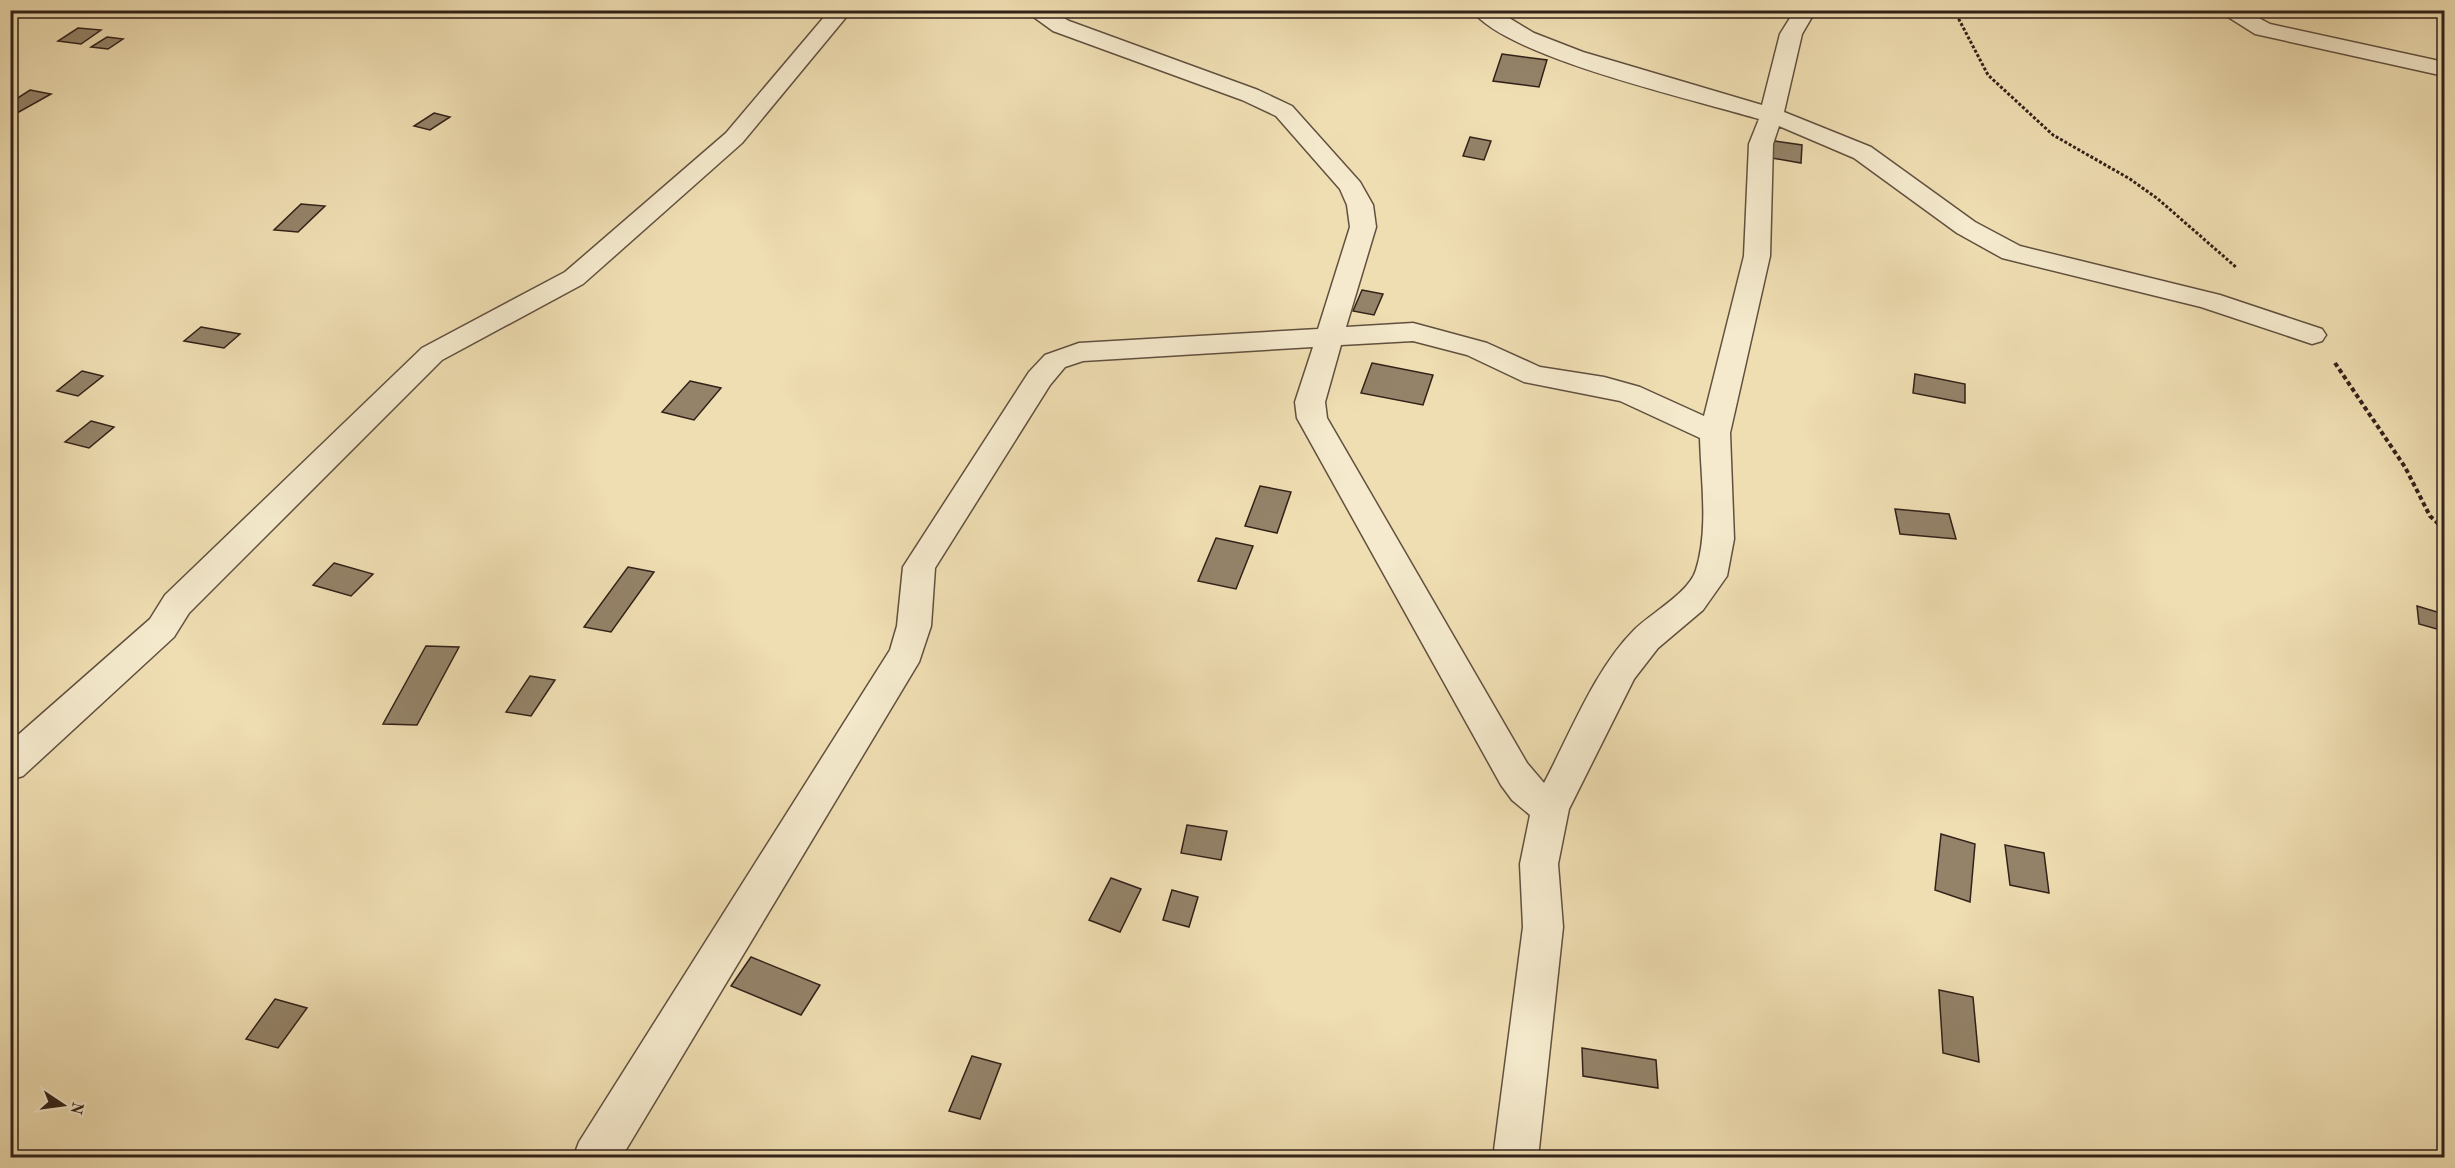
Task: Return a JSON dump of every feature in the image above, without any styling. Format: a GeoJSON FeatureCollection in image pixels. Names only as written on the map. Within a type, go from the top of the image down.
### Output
{"type":"FeatureCollection","features":[{"type":"Feature","properties":{"kind":"street"},"geometry":{"type":"LineString","coordinates":[[10,765],[162,628],[177,604],[432,354],[459,338],[548,294],[574,278],[734,138],[842,10]]}},
{"type":"Feature","properties":{"kind":"street"},"geometry":{"type":"LineString","coordinates":[[1034,10],[1061,26],[1250,95],[1284,111],[1351,187],[1360,206],[1363,227],[1311,402],[1312,418],[1514,774],[1525,789],[1550,808]]}},
{"type":"Feature","properties":{"kind":"street"},"geometry":{"type":"LineString","coordinates":[[1482,10],[1498,24],[1532,41],[1598,66],[1771,117],[1839,140],[1865,154],[1983,240],[2011,252],[2210,301],[2312,334]]}},
{"type":"Feature","properties":{"kind":"street"},"geometry":{"type":"LineString","coordinates":[[1515,1158],[1543,927],[1539,864],[1550,808],[1621,670],[1646,639],[1691,601],[1711,576],[1718,539],[1715,433],[1757,256],[1761,144],[1771,117],[1791,33],[1806,10]]}},
{"type":"Feature","properties":{"kind":"street"},"geometry":{"type":"LineString","coordinates":[[2227,10],[2263,29],[2445,69]]}},
{"type":"Feature","properties":{"kind":"street"},"geometry":{"type":"LineString","coordinates":[[595,1158],[907,653],[914,626],[919,567],[1039,379],[1055,361],[1079,352],[1413,332],[1477,349],[1534,375],[1604,386],[1630,394],[1715,433]]}},
{"type":"Feature","properties":{"kind":"building"},"geometry":{"type":"Polygon","coordinates":[[[78,28],[101,30],[81,44],[58,41],[78,28]]]}},
{"type":"Feature","properties":{"kind":"building"},"geometry":{"type":"Polygon","coordinates":[[[107,37],[123,39],[108,49],[91,47],[107,37]]]}},
{"type":"Feature","properties":{"kind":"building"},"geometry":{"type":"Polygon","coordinates":[[[1502,54],[1547,60],[1539,87],[1493,81],[1502,54]]]}},
{"type":"Feature","properties":{"kind":"building"},"geometry":{"type":"Polygon","coordinates":[[[30,90],[51,94],[10,117],[10,103],[30,90]]]}},
{"type":"Feature","properties":{"kind":"building"},"geometry":{"type":"Polygon","coordinates":[[[434,113],[450,117],[430,130],[414,126],[434,113]]]}},
{"type":"Feature","properties":{"kind":"building"},"geometry":{"type":"Polygon","coordinates":[[[1470,137],[1491,141],[1484,160],[1463,156],[1470,137]]]}},
{"type":"Feature","properties":{"kind":"building"},"geometry":{"type":"Polygon","coordinates":[[[1768,140],[1802,145],[1801,163],[1766,157],[1768,140]]]}},
{"type":"Feature","properties":{"kind":"building"},"geometry":{"type":"Polygon","coordinates":[[[301,204],[325,206],[298,232],[274,230],[301,204]]]}},
{"type":"Feature","properties":{"kind":"building"},"geometry":{"type":"Polygon","coordinates":[[[1362,290],[1383,294],[1374,315],[1353,311],[1362,290]]]}},
{"type":"Feature","properties":{"kind":"building"},"geometry":{"type":"Polygon","coordinates":[[[201,327],[240,334],[224,348],[184,341],[201,327]]]}},
{"type":"Feature","properties":{"kind":"building"},"geometry":{"type":"Polygon","coordinates":[[[1372,363],[1433,375],[1423,405],[1361,393],[1372,363]]]}},
{"type":"Feature","properties":{"kind":"building"},"geometry":{"type":"Polygon","coordinates":[[[82,371],[103,376],[78,396],[57,391],[82,371]]]}},
{"type":"Feature","properties":{"kind":"building"},"geometry":{"type":"Polygon","coordinates":[[[1915,374],[1965,384],[1965,403],[1913,393],[1915,374]]]}},
{"type":"Feature","properties":{"kind":"building"},"geometry":{"type":"Polygon","coordinates":[[[690,381],[721,388],[694,420],[662,412],[690,381]]]}},
{"type":"Feature","properties":{"kind":"building"},"geometry":{"type":"Polygon","coordinates":[[[91,421],[114,427],[89,448],[65,442],[91,421]]]}},
{"type":"Feature","properties":{"kind":"building"},"geometry":{"type":"Polygon","coordinates":[[[1260,486],[1291,492],[1277,533],[1245,526],[1260,486]]]}},
{"type":"Feature","properties":{"kind":"building"},"geometry":{"type":"Polygon","coordinates":[[[1895,509],[1949,514],[1956,539],[1900,534],[1895,509]]]}},
{"type":"Feature","properties":{"kind":"building"},"geometry":{"type":"Polygon","coordinates":[[[1216,538],[1253,546],[1236,589],[1198,581],[1216,538]]]}},
{"type":"Feature","properties":{"kind":"building"},"geometry":{"type":"Polygon","coordinates":[[[334,563],[373,574],[351,596],[313,585],[334,563]]]}},
{"type":"Feature","properties":{"kind":"building"},"geometry":{"type":"Polygon","coordinates":[[[628,567],[654,572],[611,632],[584,627],[628,567]]]}},
{"type":"Feature","properties":{"kind":"building"},"geometry":{"type":"Polygon","coordinates":[[[2417,606],[2444,614],[2444,631],[2419,624],[2417,606]]]}},
{"type":"Feature","properties":{"kind":"building"},"geometry":{"type":"Polygon","coordinates":[[[426,646],[459,647],[417,725],[383,724],[426,646]]]}},
{"type":"Feature","properties":{"kind":"building"},"geometry":{"type":"Polygon","coordinates":[[[530,676],[555,680],[531,716],[506,712],[530,676]]]}},
{"type":"Feature","properties":{"kind":"building"},"geometry":{"type":"Polygon","coordinates":[[[1187,825],[1227,831],[1221,860],[1181,853],[1187,825]]]}},
{"type":"Feature","properties":{"kind":"building"},"geometry":{"type":"Polygon","coordinates":[[[1941,834],[1975,844],[1970,902],[1935,890],[1941,834]]]}},
{"type":"Feature","properties":{"kind":"building"},"geometry":{"type":"Polygon","coordinates":[[[2005,845],[2044,853],[2049,893],[2010,885],[2005,845]]]}},
{"type":"Feature","properties":{"kind":"building"},"geometry":{"type":"Polygon","coordinates":[[[1111,878],[1141,889],[1120,932],[1089,920],[1111,878]]]}},
{"type":"Feature","properties":{"kind":"building"},"geometry":{"type":"Polygon","coordinates":[[[1172,890],[1198,897],[1189,927],[1163,920],[1172,890]]]}},
{"type":"Feature","properties":{"kind":"building"},"geometry":{"type":"Polygon","coordinates":[[[751,957],[820,985],[801,1015],[731,986],[751,957]]]}},
{"type":"Feature","properties":{"kind":"building"},"geometry":{"type":"Polygon","coordinates":[[[1939,990],[1973,997],[1979,1062],[1943,1053],[1939,990]]]}},
{"type":"Feature","properties":{"kind":"building"},"geometry":{"type":"Polygon","coordinates":[[[275,999],[307,1008],[278,1048],[246,1039],[275,999]]]}},
{"type":"Feature","properties":{"kind":"building"},"geometry":{"type":"Polygon","coordinates":[[[1582,1048],[1656,1060],[1658,1088],[1583,1076],[1582,1048]]]}},
{"type":"Feature","properties":{"kind":"building"},"geometry":{"type":"Polygon","coordinates":[[[972,1056],[1001,1064],[980,1119],[949,1111],[972,1056]]]}}]}
